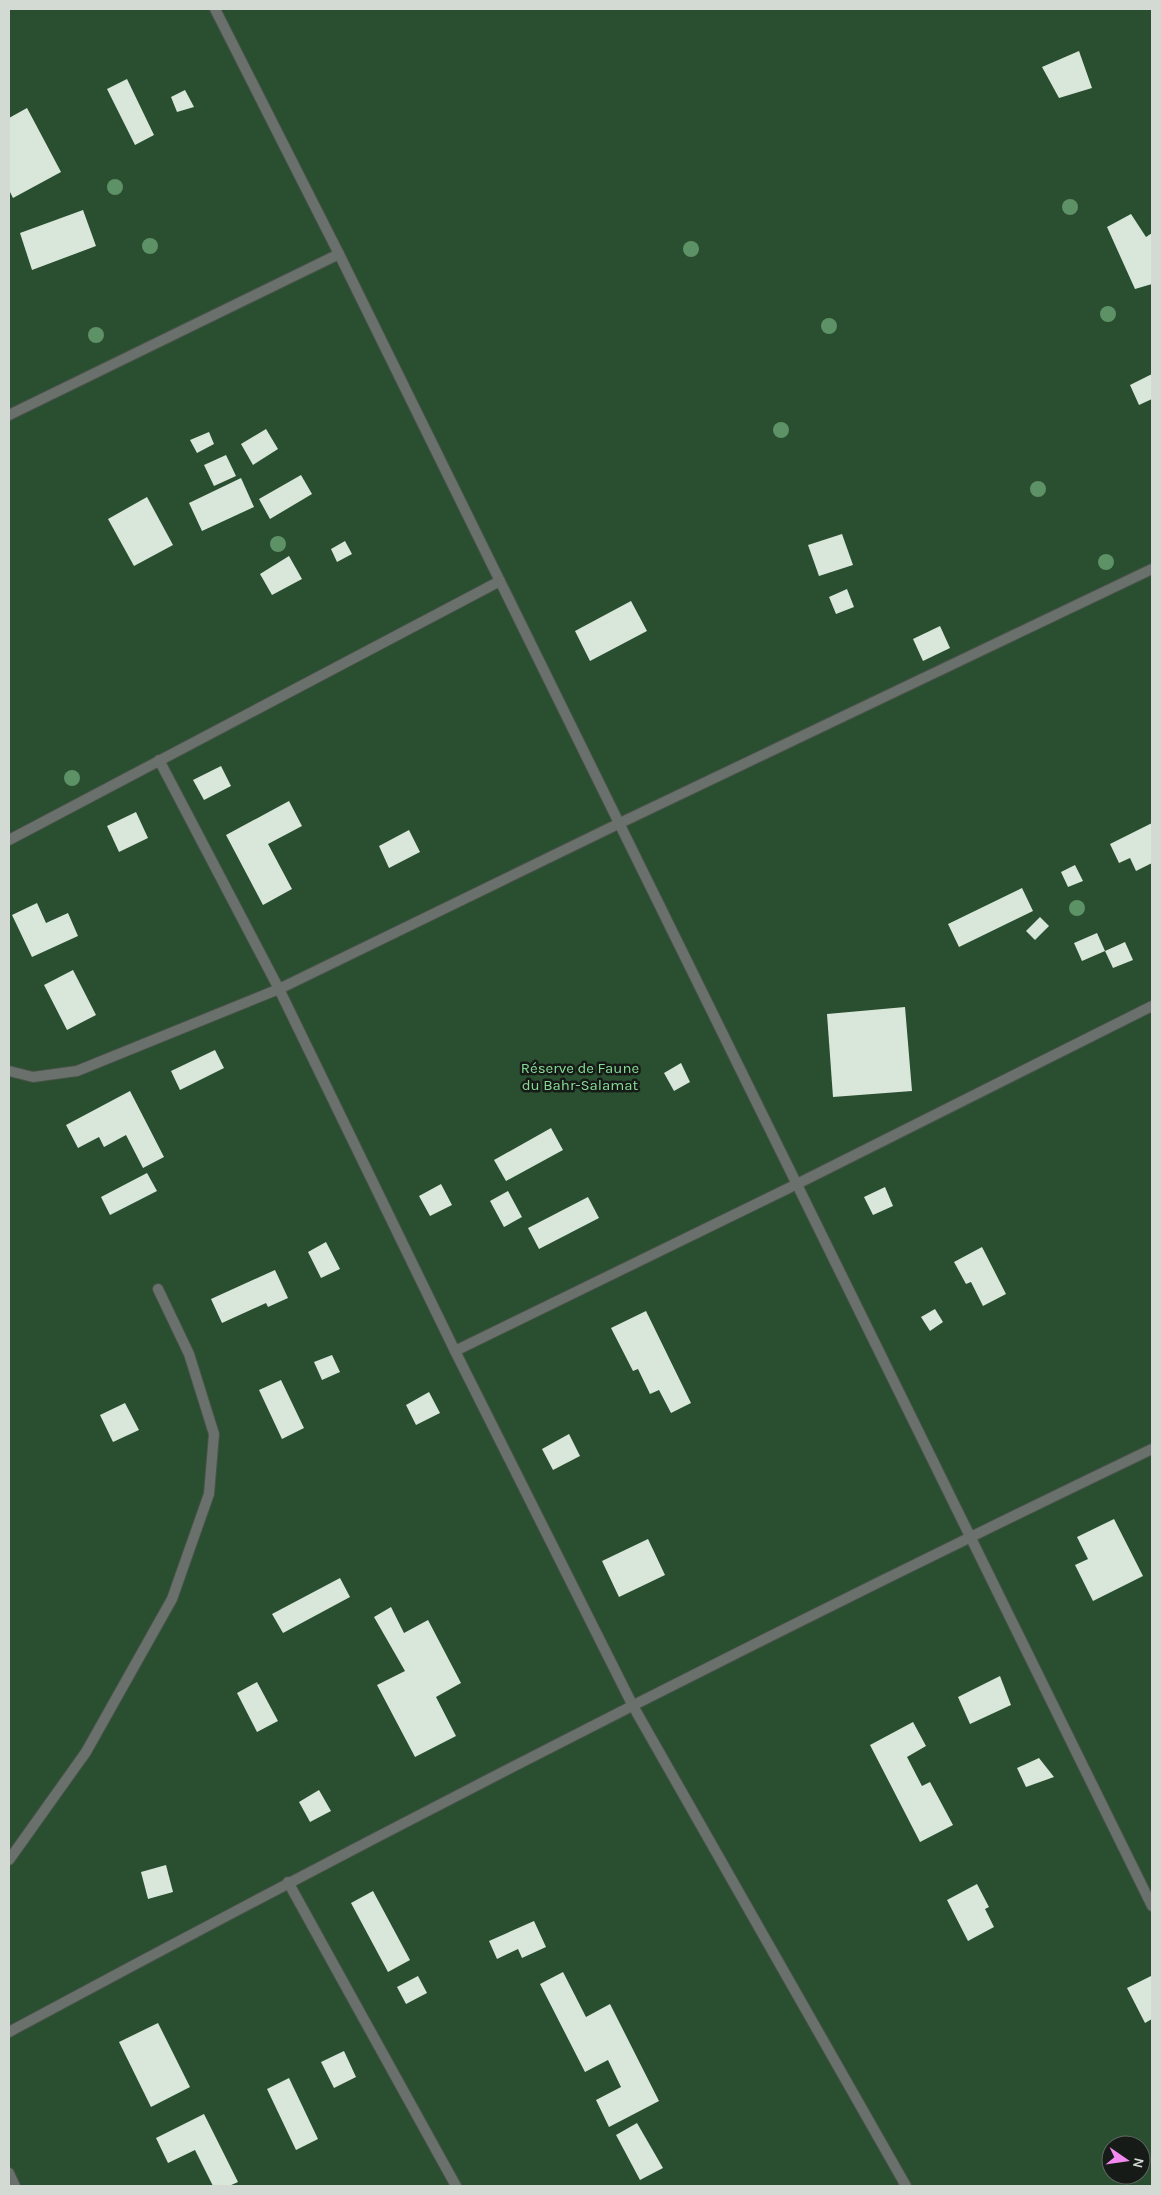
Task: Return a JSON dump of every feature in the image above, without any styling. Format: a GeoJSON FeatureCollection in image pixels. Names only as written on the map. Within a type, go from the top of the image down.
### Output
{"type":"FeatureCollection","features":[{"type":"Feature","properties":{"kind":"street"},"geometry":{"type":"LineString","coordinates":[[215,9],[339,254],[1152,1906]]}},
{"type":"Feature","properties":{"kind":"street"},"geometry":{"type":"LineString","coordinates":[[9,415],[339,254]]}},
{"type":"Feature","properties":{"kind":"street"},"geometry":{"type":"LineString","coordinates":[[9,1071],[33,1077],[76,1071],[279,989],[618,824],[1152,569]]}},
{"type":"Feature","properties":{"kind":"street"},"geometry":{"type":"LineString","coordinates":[[9,840],[500,581]]}},
{"type":"Feature","properties":{"kind":"street"},"geometry":{"type":"LineString","coordinates":[[159,760],[279,989],[455,1351],[633,1706],[906,2186]]}},
{"type":"Feature","properties":{"kind":"street"},"geometry":{"type":"LineString","coordinates":[[455,1351],[797,1184],[1152,1006]]}},
{"type":"Feature","properties":{"kind":"street"},"geometry":{"type":"LineString","coordinates":[[9,1860],[86,1752],[172,1599],[209,1494],[214,1434],[190,1354],[158,1290]]}},
{"type":"Feature","properties":{"kind":"street"},"geometry":{"type":"LineString","coordinates":[[9,2032],[288,1882],[633,1706],[970,1536],[1152,1449]]}},
{"type":"Feature","properties":{"kind":"street"},"geometry":{"type":"LineString","coordinates":[[288,1882],[456,2186]]}},
{"type":"Feature","properties":{"kind":"street"},"geometry":{"type":"LineString","coordinates":[[9,2173],[15,2186]]}},
{"type":"Feature","properties":{"kind":"green space","name":"Réserve de Faune du Bahr-Salamat"},"geometry":{"type":"Polygon","coordinates":[[[9,9],[1152,9],[1152,2186],[9,2186],[9,9]]]}},
{"type":"Feature","properties":{"kind":"building"},"geometry":{"type":"Polygon","coordinates":[[[1079,51],[1092,88],[1059,98],[1042,67],[1079,51]]]}},
{"type":"Feature","properties":{"kind":"building"},"geometry":{"type":"Polygon","coordinates":[[[127,79],[154,135],[135,145],[107,89],[127,79]]]}},
{"type":"Feature","properties":{"kind":"building"},"geometry":{"type":"Polygon","coordinates":[[[185,90],[194,107],[177,112],[171,97],[185,90]]]}},
{"type":"Feature","properties":{"kind":"building"},"geometry":{"type":"Polygon","coordinates":[[[27,108],[61,172],[13,198],[9,190],[9,118],[27,108]]]}},
{"type":"Feature","properties":{"kind":"building"},"geometry":{"type":"Polygon","coordinates":[[[83,210],[96,246],[32,270],[20,233],[83,210]]]}},
{"type":"Feature","properties":{"kind":"building"},"geometry":{"type":"Polygon","coordinates":[[[1131,214],[1146,237],[1152,233],[1152,284],[1135,289],[1107,227],[1131,214]]]}},
{"type":"Feature","properties":{"kind":"building"},"geometry":{"type":"Polygon","coordinates":[[[1152,374],[1152,399],[1139,405],[1130,385],[1152,374]]]}},
{"type":"Feature","properties":{"kind":"building"},"geometry":{"type":"Polygon","coordinates":[[[266,429],[278,449],[253,465],[241,444],[266,429]]]}},
{"type":"Feature","properties":{"kind":"building"},"geometry":{"type":"Polygon","coordinates":[[[209,432],[214,444],[197,453],[190,440],[209,432]]]}},
{"type":"Feature","properties":{"kind":"building"},"geometry":{"type":"Polygon","coordinates":[[[226,455],[236,476],[214,486],[204,465],[226,455]]]}},
{"type":"Feature","properties":{"kind":"building"},"geometry":{"type":"Polygon","coordinates":[[[301,475],[312,494],[270,519],[259,499],[301,475]]]}},
{"type":"Feature","properties":{"kind":"building"},"geometry":{"type":"Polygon","coordinates":[[[241,478],[254,507],[202,531],[189,503],[241,478]]]}},
{"type":"Feature","properties":{"kind":"building"},"geometry":{"type":"Polygon","coordinates":[[[147,497],[173,545],[134,566],[108,519],[147,497]]]}},
{"type":"Feature","properties":{"kind":"building"},"geometry":{"type":"Polygon","coordinates":[[[842,534],[853,565],[819,576],[808,545],[842,534]]]}},
{"type":"Feature","properties":{"kind":"building"},"geometry":{"type":"Polygon","coordinates":[[[345,541],[352,554],[337,562],[331,549],[345,541]]]}},
{"type":"Feature","properties":{"kind":"building"},"geometry":{"type":"Polygon","coordinates":[[[289,556],[302,579],[272,595],[260,574],[289,556]]]}},
{"type":"Feature","properties":{"kind":"building"},"geometry":{"type":"Polygon","coordinates":[[[847,589],[854,607],[836,614],[829,597],[847,589]]]}},
{"type":"Feature","properties":{"kind":"building"},"geometry":{"type":"Polygon","coordinates":[[[631,601],[647,631],[590,661],[575,631],[631,601]]]}},
{"type":"Feature","properties":{"kind":"building"},"geometry":{"type":"Polygon","coordinates":[[[940,626],[950,648],[923,661],[913,639],[940,626]]]}},
{"type":"Feature","properties":{"kind":"building"},"geometry":{"type":"Polygon","coordinates":[[[221,766],[231,786],[204,800],[193,780],[221,766]]]}},
{"type":"Feature","properties":{"kind":"building"},"geometry":{"type":"Polygon","coordinates":[[[289,801],[302,826],[268,844],[292,889],[263,905],[226,835],[289,801]]]}},
{"type":"Feature","properties":{"kind":"building"},"geometry":{"type":"Polygon","coordinates":[[[136,812],[148,838],[119,852],[107,826],[136,812]]]}},
{"type":"Feature","properties":{"kind":"building"},"geometry":{"type":"Polygon","coordinates":[[[1152,823],[1152,863],[1136,871],[1130,858],[1119,863],[1110,844],[1152,823]]]}},
{"type":"Feature","properties":{"kind":"building"},"geometry":{"type":"Polygon","coordinates":[[[409,830],[420,852],[389,868],[379,846],[409,830]]]}},
{"type":"Feature","properties":{"kind":"building"},"geometry":{"type":"Polygon","coordinates":[[[1075,865],[1083,881],[1068,887],[1061,872],[1075,865]]]}},
{"type":"Feature","properties":{"kind":"building"},"geometry":{"type":"Polygon","coordinates":[[[1022,888],[1033,911],[959,947],[948,924],[1022,888]]]}},
{"type":"Feature","properties":{"kind":"building"},"geometry":{"type":"Polygon","coordinates":[[[37,903],[46,923],[68,913],[78,936],[32,957],[12,915],[37,903]]]}},
{"type":"Feature","properties":{"kind":"building"},"geometry":{"type":"Polygon","coordinates":[[[1040,917],[1049,926],[1035,940],[1026,931],[1040,917]]]}},
{"type":"Feature","properties":{"kind":"building"},"geometry":{"type":"Polygon","coordinates":[[[1097,933],[1105,951],[1082,961],[1074,943],[1097,933]]]}},
{"type":"Feature","properties":{"kind":"building"},"geometry":{"type":"Polygon","coordinates":[[[1125,942],[1133,960],[1113,968],[1105,951],[1125,942]]]}},
{"type":"Feature","properties":{"kind":"building"},"geometry":{"type":"Polygon","coordinates":[[[73,970],[96,1015],[67,1030],[44,985],[73,970]]]}},
{"type":"Feature","properties":{"kind":"building"},"geometry":{"type":"Polygon","coordinates":[[[905,1007],[912,1091],[833,1097],[827,1014],[905,1007]]]}},
{"type":"Feature","properties":{"kind":"building"},"geometry":{"type":"Polygon","coordinates":[[[215,1050],[224,1068],[180,1090],[171,1071],[215,1050]]]}},
{"type":"Feature","properties":{"kind":"building"},"geometry":{"type":"Polygon","coordinates":[[[681,1063],[690,1082],[674,1091],[664,1073],[681,1063]]]}},
{"type":"Feature","properties":{"kind":"building"},"geometry":{"type":"Polygon","coordinates":[[[130,1091],[164,1157],[143,1168],[126,1135],[104,1147],[99,1137],[78,1148],[66,1125],[130,1091]]]}},
{"type":"Feature","properties":{"kind":"building"},"geometry":{"type":"Polygon","coordinates":[[[551,1128],[563,1150],[506,1181],[494,1160],[551,1128]]]}},
{"type":"Feature","properties":{"kind":"building"},"geometry":{"type":"Polygon","coordinates":[[[147,1173],[157,1191],[110,1215],[101,1197],[147,1173]]]}},
{"type":"Feature","properties":{"kind":"building"},"geometry":{"type":"Polygon","coordinates":[[[441,1184],[452,1205],[430,1216],[419,1196],[441,1184]]]}},
{"type":"Feature","properties":{"kind":"building"},"geometry":{"type":"Polygon","coordinates":[[[885,1187],[893,1206],[873,1215],[864,1197],[885,1187]]]}},
{"type":"Feature","properties":{"kind":"building"},"geometry":{"type":"Polygon","coordinates":[[[508,1191],[522,1217],[504,1227],[490,1201],[508,1191]]]}},
{"type":"Feature","properties":{"kind":"building"},"geometry":{"type":"Polygon","coordinates":[[[588,1197],[599,1218],[539,1249],[528,1228],[588,1197]]]}},
{"type":"Feature","properties":{"kind":"building"},"geometry":{"type":"Polygon","coordinates":[[[326,1242],[340,1269],[321,1278],[308,1252],[326,1242]]]}},
{"type":"Feature","properties":{"kind":"building"},"geometry":{"type":"Polygon","coordinates":[[[982,1247],[1006,1294],[983,1306],[971,1282],[966,1284],[954,1262],[982,1247]]]}},
{"type":"Feature","properties":{"kind":"building"},"geometry":{"type":"Polygon","coordinates":[[[275,1270],[288,1298],[268,1307],[266,1303],[222,1323],[211,1299],[275,1270]]]}},
{"type":"Feature","properties":{"kind":"building"},"geometry":{"type":"Polygon","coordinates":[[[935,1309],[943,1322],[930,1331],[921,1317],[935,1309]]]}},
{"type":"Feature","properties":{"kind":"building"},"geometry":{"type":"Polygon","coordinates":[[[646,1311],[691,1403],[671,1413],[659,1390],[650,1394],[638,1369],[633,1371],[611,1328],[646,1311]]]}},
{"type":"Feature","properties":{"kind":"building"},"geometry":{"type":"Polygon","coordinates":[[[332,1355],[340,1372],[322,1380],[314,1362],[332,1355]]]}},
{"type":"Feature","properties":{"kind":"building"},"geometry":{"type":"Polygon","coordinates":[[[281,1380],[304,1428],[282,1439],[259,1390],[281,1380]]]}},
{"type":"Feature","properties":{"kind":"building"},"geometry":{"type":"Polygon","coordinates":[[[429,1392],[440,1413],[416,1425],[406,1405],[429,1392]]]}},
{"type":"Feature","properties":{"kind":"building"},"geometry":{"type":"Polygon","coordinates":[[[125,1403],[139,1430],[113,1442],[100,1415],[125,1403]]]}},
{"type":"Feature","properties":{"kind":"building"},"geometry":{"type":"Polygon","coordinates":[[[569,1434],[580,1456],[553,1470],[542,1449],[569,1434]]]}},
{"type":"Feature","properties":{"kind":"building"},"geometry":{"type":"Polygon","coordinates":[[[1114,1519],[1143,1576],[1093,1601],[1075,1565],[1088,1559],[1077,1537],[1114,1519]]]}},
{"type":"Feature","properties":{"kind":"building"},"geometry":{"type":"Polygon","coordinates":[[[648,1539],[665,1575],[619,1597],[602,1561],[648,1539]]]}},
{"type":"Feature","properties":{"kind":"building"},"geometry":{"type":"Polygon","coordinates":[[[340,1578],[350,1597],[283,1633],[272,1614],[340,1578]]]}},
{"type":"Feature","properties":{"kind":"building"},"geometry":{"type":"Polygon","coordinates":[[[391,1607],[404,1633],[428,1620],[461,1683],[436,1697],[456,1736],[415,1757],[377,1685],[405,1671],[374,1617],[391,1607]]]}},
{"type":"Feature","properties":{"kind":"building"},"geometry":{"type":"Polygon","coordinates":[[[1000,1676],[1011,1705],[970,1724],[958,1697],[1000,1676]]]}},
{"type":"Feature","properties":{"kind":"building"},"geometry":{"type":"Polygon","coordinates":[[[257,1682],[278,1721],[257,1732],[237,1693],[257,1682]]]}},
{"type":"Feature","properties":{"kind":"building"},"geometry":{"type":"Polygon","coordinates":[[[913,1722],[926,1746],[907,1757],[922,1786],[930,1782],[953,1825],[920,1842],[870,1745],[913,1722]]]}},
{"type":"Feature","properties":{"kind":"building"},"geometry":{"type":"Polygon","coordinates":[[[1039,1758],[1054,1777],[1026,1787],[1017,1768],[1039,1758]]]}},
{"type":"Feature","properties":{"kind":"building"},"geometry":{"type":"Polygon","coordinates":[[[319,1790],[331,1811],[310,1822],[299,1802],[319,1790]]]}},
{"type":"Feature","properties":{"kind":"building"},"geometry":{"type":"Polygon","coordinates":[[[166,1865],[173,1892],[148,1899],[141,1872],[166,1865]]]}},
{"type":"Feature","properties":{"kind":"building"},"geometry":{"type":"Polygon","coordinates":[[[977,1884],[989,1907],[985,1909],[994,1927],[968,1941],[947,1900],[977,1884]]]}},
{"type":"Feature","properties":{"kind":"building"},"geometry":{"type":"Polygon","coordinates":[[[373,1891],[410,1960],[388,1972],[351,1903],[373,1891]]]}},
{"type":"Feature","properties":{"kind":"building"},"geometry":{"type":"Polygon","coordinates":[[[534,1921],[546,1947],[522,1958],[518,1949],[497,1959],[489,1941],[534,1921]]]}},
{"type":"Feature","properties":{"kind":"building"},"geometry":{"type":"Polygon","coordinates":[[[563,1972],[586,2017],[610,2004],[659,2101],[609,2127],[596,2100],[621,2087],[608,2060],[585,2072],[540,1984],[563,1972]]]}},
{"type":"Feature","properties":{"kind":"building"},"geometry":{"type":"Polygon","coordinates":[[[418,1976],[427,1993],[406,2004],[397,1987],[418,1976]]]}},
{"type":"Feature","properties":{"kind":"building"},"geometry":{"type":"Polygon","coordinates":[[[1151,1976],[1152,2019],[1145,2023],[1127,1988],[1151,1976]]]}},
{"type":"Feature","properties":{"kind":"building"},"geometry":{"type":"Polygon","coordinates":[[[158,2023],[190,2087],[151,2107],[119,2042],[158,2023]]]}},
{"type":"Feature","properties":{"kind":"building"},"geometry":{"type":"Polygon","coordinates":[[[344,2051],[356,2077],[334,2088],[321,2062],[344,2051]]]}},
{"type":"Feature","properties":{"kind":"building"},"geometry":{"type":"Polygon","coordinates":[[[289,2078],[318,2139],[296,2150],[267,2089],[289,2078]]]}},
{"type":"Feature","properties":{"kind":"building"},"geometry":{"type":"Polygon","coordinates":[[[204,2114],[238,2182],[229,2186],[213,2186],[195,2150],[168,2163],[156,2138],[204,2114]]]}},
{"type":"Feature","properties":{"kind":"building"},"geometry":{"type":"Polygon","coordinates":[[[637,2123],[663,2168],[640,2180],[616,2135],[637,2123]]]}}]}
